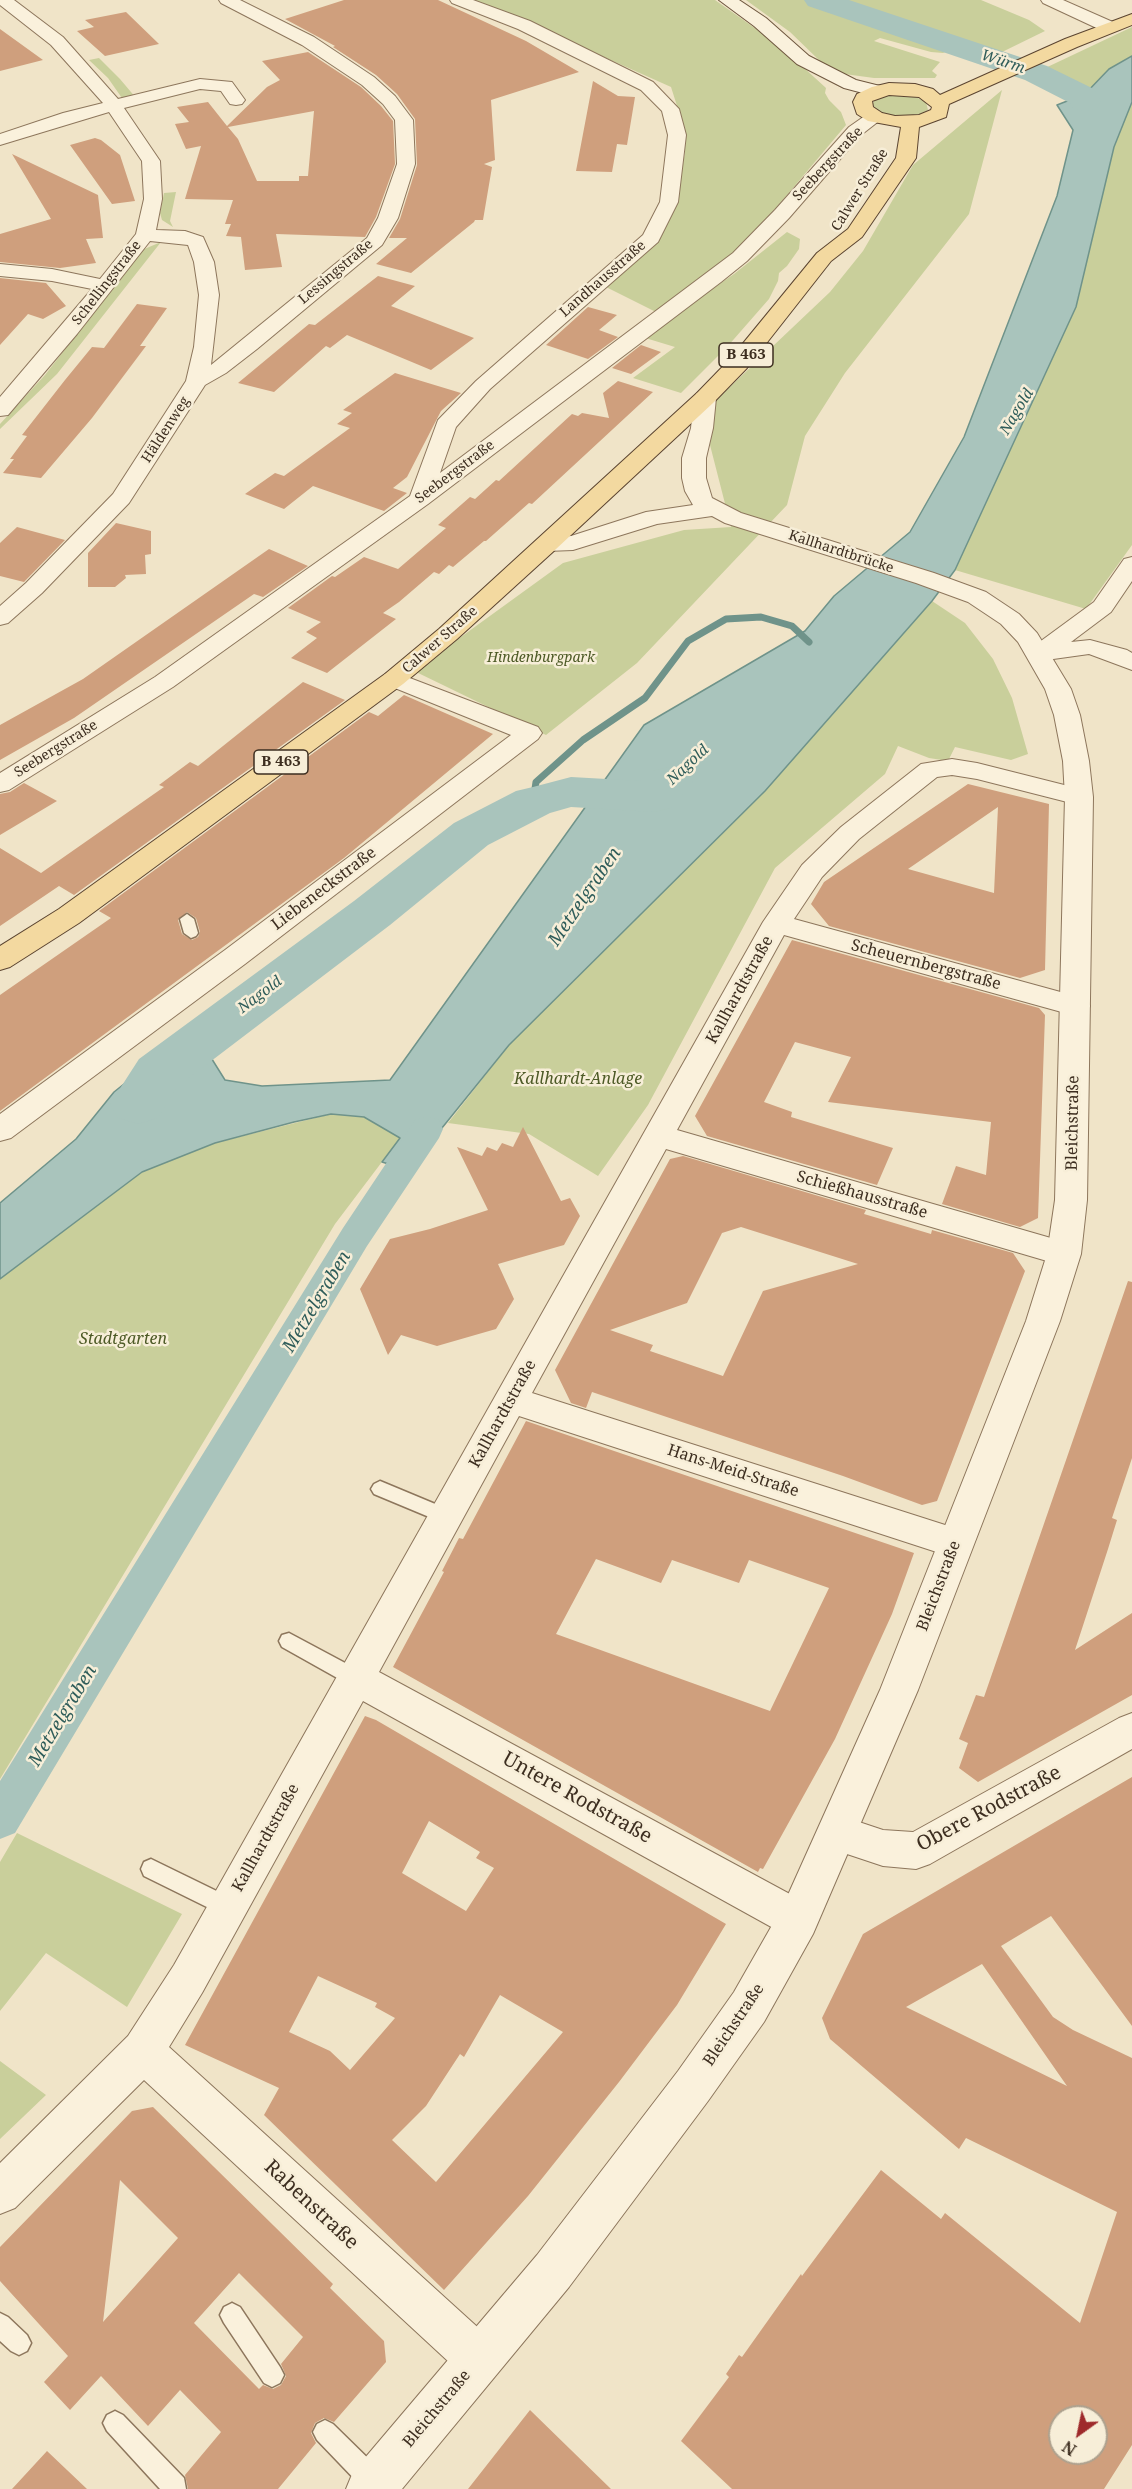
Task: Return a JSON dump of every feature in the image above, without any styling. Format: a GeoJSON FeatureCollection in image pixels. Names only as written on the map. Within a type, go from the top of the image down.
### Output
{"type":"FeatureCollection","features":[{"type":"Feature","properties":{"kind":"main road","name":"B 463"},"geometry":{"type":"LineString","coordinates":[[906,159],[953,119],[991,79],[1132,19]]}},
{"type":"Feature","properties":{"kind":"main road"},"geometry":{"type":"LineString","coordinates":[[933,98],[991,79]]}},
{"type":"Feature","properties":{"kind":"main road"},"geometry":{"type":"LineString","coordinates":[[902,89],[933,98],[941,107],[939,113],[932,118],[898,127],[864,110],[862,102],[870,94],[878,91],[902,89]]}},
{"type":"Feature","properties":{"kind":"main road","name":"Calwer Straße"},"geometry":{"type":"LineString","coordinates":[[0,960],[69,916],[394,679],[448,634],[705,398],[739,363],[824,257],[855,233],[906,159],[911,130],[898,127]]}},
{"type":"Feature","properties":{"kind":"main road","name":"Calwer Straße"},"geometry":{"type":"LineString","coordinates":[[824,257],[833,229],[839,221]]}},
{"type":"Feature","properties":{"kind":"street","name":"Schellingstraße"},"geometry":{"type":"LineString","coordinates":[[0,410],[70,330],[145,235],[153,199],[150,161],[114,106],[57,41],[4,0]]}},
{"type":"Feature","properties":{"kind":"street","name":"Lessingstraße"},"geometry":{"type":"LineString","coordinates":[[197,381],[219,369],[375,241],[388,218],[406,164],[404,120],[389,100],[368,81],[308,41],[227,0]]}},
{"type":"Feature","properties":{"kind":"street","name":"Landhausstraße"},"geometry":{"type":"LineString","coordinates":[[420,499],[446,425],[483,385],[651,238],[669,202],[677,135],[670,109],[647,86],[524,25],[458,0]]}},
{"type":"Feature","properties":{"kind":"street"},"geometry":{"type":"LineString","coordinates":[[728,0],[760,22],[803,60],[849,84],[878,91]]}},
{"type":"Feature","properties":{"kind":"street"},"geometry":{"type":"LineString","coordinates":[[1049,0],[1109,27]]}},
{"type":"Feature","properties":{"kind":"street"},"geometry":{"type":"LineString","coordinates":[[803,60],[811,72],[821,80],[862,102]]}},
{"type":"Feature","properties":{"kind":"street"},"geometry":{"type":"LineString","coordinates":[[0,140],[114,106],[200,84],[226,86],[236,100]]}},
{"type":"Feature","properties":{"kind":"street","name":"Seebergstraße"},"geometry":{"type":"LineString","coordinates":[[0,784],[164,682],[420,499],[740,257],[782,214],[849,138],[875,117]]}},
{"type":"Feature","properties":{"kind":"street","name":"Häldenweg"},"geometry":{"type":"LineString","coordinates":[[0,618],[34,588],[121,498],[197,381],[204,347],[209,295],[204,262],[196,241],[185,237],[145,235]]}},
{"type":"Feature","properties":{"kind":"street"},"geometry":{"type":"LineString","coordinates":[[0,270],[52,275],[103,286]]}},
{"type":"Feature","properties":{"kind":"street"},"geometry":{"type":"LineString","coordinates":[[705,398],[702,428],[694,458],[694,478],[697,491],[704,502],[723,513]]}},
{"type":"Feature","properties":{"kind":"street"},"geometry":{"type":"LineString","coordinates":[[547,544],[573,543],[654,517],[723,513]]}},
{"type":"Feature","properties":{"kind":"street","name":"Kallhardtbrücke"},"geometry":{"type":"LineString","coordinates":[[723,513],[950,588]]}},
{"type":"Feature","properties":{"kind":"street"},"geometry":{"type":"LineString","coordinates":[[1039,654],[1102,607],[1132,564]]}},
{"type":"Feature","properties":{"kind":"street","name":"Bleichstraße"},"geometry":{"type":"LineString","coordinates":[[372,2486],[553,2271],[693,2085],[749,2007],[798,1920],[899,1690],[1043,1322],[1064,1254],[1071,1200],[1076,1006],[1079,797],[1076,761],[1067,715],[1058,689],[1039,654],[1010,619],[977,597],[950,588]]}},
{"type":"Feature","properties":{"kind":"street"},"geometry":{"type":"LineString","coordinates":[[1039,654],[1090,647],[1118,655],[1132,663]]}},
{"type":"Feature","properties":{"kind":"street","name":"Liebeneckstraße"},"geometry":{"type":"LineString","coordinates":[[0,1130],[229,954],[529,733],[394,679]]}},
{"type":"Feature","properties":{"kind":"street","name":"Kallhardtstraße"},"geometry":{"type":"LineString","coordinates":[[0,2193],[143,2051],[188,1979],[777,924],[812,871],[843,841],[930,770],[952,767],[977,771],[1079,797]]}},
{"type":"Feature","properties":{"kind":"street","name":"Scheuernbergstraße"},"geometry":{"type":"LineString","coordinates":[[777,924],[1076,1006]]}},
{"type":"Feature","properties":{"kind":"street","name":"Schießhausstraße"},"geometry":{"type":"LineString","coordinates":[[660,1136],[1064,1254]]}},
{"type":"Feature","properties":{"kind":"street","name":"Hans-Meid-Straße"},"geometry":{"type":"LineString","coordinates":[[511,1400],[955,1543]]}},
{"type":"Feature","properties":{"kind":"street","name":"Untere Rodstraße"},"geometry":{"type":"LineString","coordinates":[[355,1678],[798,1920]]}},
{"type":"Feature","properties":{"kind":"street","name":"Obere Rodstraße"},"geometry":{"type":"LineString","coordinates":[[838,1833],[883,1848],[916,1851],[1132,1730]]}},
{"type":"Feature","properties":{"kind":"street","name":"Rabenstraße"},"geometry":{"type":"LineString","coordinates":[[143,2051],[479,2359]]}},
{"type":"Feature","properties":{"kind":"lane"},"geometry":{"type":"LineString","coordinates":[[380,1490],[446,1516]]}},
{"type":"Feature","properties":{"kind":"lane"},"geometry":{"type":"LineString","coordinates":[[289,1641],[355,1678]]}},
{"type":"Feature","properties":{"kind":"lane"},"geometry":{"type":"LineString","coordinates":[[151,1869],[228,1907]]}},
{"type":"Feature","properties":{"kind":"lane"},"geometry":{"type":"LineString","coordinates":[[232,2315],[272,2375]]}},
{"type":"Feature","properties":{"kind":"lane"},"geometry":{"type":"LineString","coordinates":[[0,2325],[19,2343]]}},
{"type":"Feature","properties":{"kind":"lane"},"geometry":{"type":"LineString","coordinates":[[115,2423],[175,2487]]}},
{"type":"Feature","properties":{"kind":"lane"},"geometry":{"type":"LineString","coordinates":[[325,2432],[372,2486]]}},
{"type":"Feature","properties":{"kind":"green space"},"geometry":{"type":"Polygon","coordinates":[[[465,0],[715,0],[779,45],[826,88],[825,93],[841,112],[846,125],[745,245],[658,313],[604,286],[661,237],[677,201],[685,152],[678,109],[671,87],[539,28],[465,0]]]}},
{"type":"Feature","properties":{"kind":"green space"},"geometry":{"type":"Polygon","coordinates":[[[746,0],[805,0],[835,12],[919,36],[953,49],[943,53],[931,52],[880,38],[874,41],[940,62],[932,71],[937,75],[935,78],[874,78],[837,73],[821,62],[790,32],[746,0]]]}},
{"type":"Feature","properties":{"kind":"green space"},"geometry":{"type":"Polygon","coordinates":[[[837,0],[981,0],[1029,20],[1045,31],[998,54],[933,35],[837,0]]]}},
{"type":"Feature","properties":{"kind":"green space"},"geometry":{"type":"Polygon","coordinates":[[[1132,27],[1132,56],[1109,69],[1085,94],[1041,70],[1132,27]]]}},
{"type":"Feature","properties":{"kind":"green space"},"geometry":{"type":"Polygon","coordinates":[[[99,58],[136,98],[124,101],[108,78],[89,60],[99,58]]]}},
{"type":"Feature","properties":{"kind":"green space","name":"Hindenburgpark"},"geometry":{"type":"Polygon","coordinates":[[[1002,90],[969,214],[845,373],[805,436],[787,505],[637,663],[546,735],[414,671],[563,563],[684,530],[731,527],[710,445],[714,402],[830,292],[863,251],[913,165],[1002,90]]]}},
{"type":"Feature","properties":{"kind":"green space"},"geometry":{"type":"Polygon","coordinates":[[[888,95],[914,96],[926,102],[928,110],[917,116],[900,118],[882,114],[873,107],[873,103],[888,95]]]}},
{"type":"Feature","properties":{"kind":"green space"},"geometry":{"type":"Polygon","coordinates":[[[1132,102],[1132,545],[1086,609],[955,570],[1076,307],[1114,147],[1132,102]]]}},
{"type":"Feature","properties":{"kind":"green space"},"geometry":{"type":"Polygon","coordinates":[[[176,192],[170,221],[173,227],[162,220],[160,213],[164,193],[176,192]]]}},
{"type":"Feature","properties":{"kind":"green space"},"geometry":{"type":"Polygon","coordinates":[[[787,232],[800,239],[799,249],[779,273],[778,281],[769,299],[727,347],[681,393],[633,378],[675,347],[642,337],[734,274],[787,232]]]}},
{"type":"Feature","properties":{"kind":"green space"},"geometry":{"type":"Polygon","coordinates":[[[161,242],[57,374],[0,429],[0,424],[45,375],[142,250],[161,242]]]}},
{"type":"Feature","properties":{"kind":"green space","name":"Kallhardt-Anlage"},"geometry":{"type":"Polygon","coordinates":[[[932,601],[965,623],[993,659],[1012,698],[1028,754],[1011,760],[955,747],[948,761],[929,758],[898,746],[885,774],[775,868],[648,1105],[598,1176],[529,1134],[448,1123],[509,1045],[765,791],[932,601]]]}},
{"type":"Feature","properties":{"kind":"green space","name":"Stadtgarten"},"geometry":{"type":"Polygon","coordinates":[[[331,1114],[364,1117],[400,1138],[335,1224],[0,1779],[0,1279],[142,1172],[215,1143],[331,1114]]]}},
{"type":"Feature","properties":{"kind":"green space"},"geometry":{"type":"Polygon","coordinates":[[[17,1833],[182,1914],[127,2007],[46,1953],[0,2011],[0,1862],[17,1833]]]}},
{"type":"Feature","properties":{"kind":"green space"},"geometry":{"type":"Polygon","coordinates":[[[0,2061],[46,2095],[0,2139],[0,2061]]]}},
{"type":"Feature","properties":{"kind":"water"},"geometry":{"type":"Polygon","coordinates":[[[1132,56],[1132,102],[1114,147],[1076,307],[955,570],[932,601],[765,791],[509,1045],[408,1170],[382,1162],[400,1138],[364,1117],[331,1114],[215,1143],[142,1172],[0,1279],[0,1203],[76,1139],[114,1092],[180,1039],[210,1056],[225,1080],[262,1086],[390,1080],[644,725],[805,631],[834,596],[910,532],[964,437],[1057,196],[1073,130],[1057,105],[1085,94],[1109,69],[1132,56]]]}},
{"type":"Feature","properties":{"kind":"building"},"geometry":{"type":"Polygon","coordinates":[[[344,0],[438,0],[526,41],[579,72],[491,100],[495,160],[484,164],[492,167],[483,220],[475,220],[411,273],[376,264],[407,238],[389,238],[400,219],[417,165],[415,119],[397,94],[376,75],[333,47],[335,46],[285,19],[344,0]]]}},
{"type":"Feature","properties":{"kind":"building"},"geometry":{"type":"Polygon","coordinates":[[[126,12],[159,44],[105,56],[77,31],[94,27],[85,20],[126,12]]]}},
{"type":"Feature","properties":{"kind":"building"},"geometry":{"type":"Polygon","coordinates":[[[0,29],[43,60],[0,71],[0,29]]]}},
{"type":"Feature","properties":{"kind":"building"},"geometry":{"type":"Polygon","coordinates":[[[308,52],[361,87],[393,121],[395,164],[376,217],[365,237],[276,234],[282,267],[245,270],[241,237],[226,236],[231,224],[225,224],[233,200],[185,199],[201,146],[186,149],[175,124],[189,122],[177,107],[208,102],[227,126],[267,87],[280,80],[262,61],[308,52]],[[314,111],[228,127],[238,139],[257,181],[299,181],[299,176],[308,176],[314,111]]]}},
{"type":"Feature","properties":{"kind":"building"},"geometry":{"type":"Polygon","coordinates":[[[593,81],[618,96],[635,97],[627,145],[617,144],[612,172],[576,171],[593,81]]]}},
{"type":"Feature","properties":{"kind":"building"},"geometry":{"type":"Polygon","coordinates":[[[95,138],[120,155],[135,201],[112,204],[70,145],[95,138]]]}},
{"type":"Feature","properties":{"kind":"building"},"geometry":{"type":"Polygon","coordinates":[[[12,154],[98,195],[103,238],[86,239],[96,263],[60,268],[0,262],[0,234],[51,219],[12,154]]]}},
{"type":"Feature","properties":{"kind":"building"},"geometry":{"type":"Polygon","coordinates":[[[378,276],[415,286],[391,306],[474,338],[431,370],[347,335],[330,348],[326,346],[274,392],[238,383],[309,324],[315,325],[378,276]]]}},
{"type":"Feature","properties":{"kind":"building"},"geometry":{"type":"Polygon","coordinates":[[[0,278],[46,283],[66,306],[43,319],[28,314],[0,345],[0,278]]]}},
{"type":"Feature","properties":{"kind":"building"},"geometry":{"type":"Polygon","coordinates":[[[137,304],[167,308],[140,346],[146,346],[92,418],[41,478],[3,473],[27,436],[22,435],[65,380],[92,347],[104,348],[137,304]]]}},
{"type":"Feature","properties":{"kind":"building"},"geometry":{"type":"Polygon","coordinates":[[[588,307],[617,315],[599,330],[618,337],[588,359],[546,345],[588,307]]]}},
{"type":"Feature","properties":{"kind":"building"},"geometry":{"type":"Polygon","coordinates":[[[641,345],[661,352],[631,374],[612,368],[641,345]]]}},
{"type":"Feature","properties":{"kind":"building"},"geometry":{"type":"Polygon","coordinates":[[[395,373],[461,393],[441,411],[407,477],[393,488],[407,493],[384,511],[313,486],[284,509],[245,494],[275,473],[284,476],[350,428],[337,424],[352,413],[343,410],[395,373]]]}},
{"type":"Feature","properties":{"kind":"building"},"geometry":{"type":"Polygon","coordinates":[[[618,381],[653,392],[532,504],[529,503],[453,567],[449,565],[439,574],[434,572],[383,613],[396,619],[327,673],[291,658],[317,638],[306,632],[321,622],[288,608],[332,576],[335,577],[364,557],[398,569],[446,528],[438,525],[470,497],[475,499],[496,480],[499,481],[572,414],[578,416],[582,413],[609,418],[603,393],[618,381]]]}},
{"type":"Feature","properties":{"kind":"building"},"geometry":{"type":"Polygon","coordinates":[[[116,523],[151,531],[151,554],[145,555],[146,574],[125,575],[126,578],[115,587],[88,587],[88,553],[116,523]]]}},
{"type":"Feature","properties":{"kind":"building"},"geometry":{"type":"Polygon","coordinates":[[[17,527],[65,540],[24,582],[0,576],[0,543],[17,527]]]}},
{"type":"Feature","properties":{"kind":"building"},"geometry":{"type":"Polygon","coordinates":[[[269,549],[308,566],[263,597],[254,594],[74,718],[0,760],[0,725],[83,679],[269,549]]]}},
{"type":"Feature","properties":{"kind":"building"},"geometry":{"type":"Polygon","coordinates":[[[303,682],[345,700],[74,895],[59,886],[0,926],[0,848],[41,873],[164,787],[159,785],[190,762],[198,766],[303,682]]]}},
{"type":"Feature","properties":{"kind":"building"},"geometry":{"type":"Polygon","coordinates":[[[404,695],[493,734],[344,858],[0,1111],[0,995],[111,918],[99,911],[369,712],[378,716],[404,695]],[[187,912],[178,920],[182,934],[192,940],[198,937],[200,932],[196,918],[187,912]]]}},
{"type":"Feature","properties":{"kind":"building"},"geometry":{"type":"Polygon","coordinates":[[[24,783],[57,801],[0,835],[0,794],[10,792],[24,783]]]}},
{"type":"Feature","properties":{"kind":"building"},"geometry":{"type":"Polygon","coordinates":[[[968,784],[1049,804],[1045,970],[1020,978],[829,926],[811,904],[824,882],[968,784]],[[998,807],[908,869],[994,893],[998,807]]]}},
{"type":"Feature","properties":{"kind":"building"},"geometry":{"type":"Polygon","coordinates":[[[792,940],[1039,1008],[1045,1015],[1038,1218],[1020,1227],[942,1204],[956,1166],[986,1175],[991,1122],[828,1102],[851,1057],[795,1042],[764,1102],[792,1112],[791,1117],[893,1148],[877,1185],[707,1136],[695,1116],[792,940]]]}},
{"type":"Feature","properties":{"kind":"building"},"geometry":{"type":"Polygon","coordinates":[[[523,1127],[561,1201],[570,1198],[580,1216],[564,1245],[498,1264],[514,1299],[496,1329],[437,1346],[401,1335],[388,1355],[360,1289],[390,1239],[488,1210],[457,1147],[482,1156],[487,1147],[497,1151],[502,1143],[513,1147],[523,1127]]]}},
{"type":"Feature","properties":{"kind":"building"},"geometry":{"type":"Polygon","coordinates":[[[683,1156],[866,1210],[864,1214],[931,1234],[932,1230],[1013,1253],[1025,1271],[937,1501],[922,1505],[843,1476],[592,1392],[586,1408],[571,1403],[555,1370],[670,1159],[683,1156]],[[741,1227],[722,1233],[687,1303],[610,1330],[653,1345],[650,1351],[723,1376],[763,1291],[858,1264],[741,1227]]]}},
{"type":"Feature","properties":{"kind":"building"},"geometry":{"type":"Polygon","coordinates":[[[1128,1281],[1132,1282],[1132,1458],[1112,1518],[1117,1520],[1075,1650],[1132,1613],[1132,1695],[978,1782],[959,1768],[968,1743],[959,1739],[976,1695],[984,1697],[1128,1281]]]}},
{"type":"Feature","properties":{"kind":"building"},"geometry":{"type":"Polygon","coordinates":[[[526,1421],[914,1553],[892,1614],[835,1739],[763,1869],[760,1868],[758,1872],[393,1667],[444,1572],[442,1571],[459,1538],[463,1539],[526,1421]],[[596,1559],[556,1634],[770,1711],[829,1588],[749,1560],[739,1583],[672,1560],[661,1583],[596,1559]]]}},
{"type":"Feature","properties":{"kind":"building"},"geometry":{"type":"Polygon","coordinates":[[[365,1716],[376,1720],[726,1924],[677,2005],[619,2082],[528,2196],[444,2290],[264,2115],[279,2088],[185,2045],[365,1716]],[[429,1821],[402,1873],[466,1911],[494,1868],[476,1858],[480,1852],[429,1821]],[[318,1976],[289,2032],[330,2051],[350,2070],[395,2018],[375,2007],[377,2003],[318,1976]],[[500,1995],[464,2057],[460,2054],[426,2106],[392,2140],[436,2182],[563,2032],[500,1995]]]}},
{"type":"Feature","properties":{"kind":"building"},"geometry":{"type":"Polygon","coordinates":[[[1132,1777],[1132,2026],[1051,1916],[1001,1946],[1053,2017],[1073,2030],[1132,2058],[1132,2445],[1104,2489],[732,2489],[681,2441],[729,2377],[726,2374],[739,2355],[742,2357],[801,2274],[802,2276],[881,2170],[941,2219],[945,2213],[1080,2323],[1117,2212],[966,2138],[959,2149],[830,2039],[822,2018],[863,1934],[1132,1777]],[[982,1964],[906,2007],[1067,2086],[982,1964]]]}},
{"type":"Feature","properties":{"kind":"building"},"geometry":{"type":"Polygon","coordinates":[[[153,2107],[333,2284],[330,2288],[384,2341],[386,2362],[334,2422],[324,2418],[315,2423],[311,2433],[316,2443],[278,2489],[188,2489],[185,2475],[221,2432],[180,2390],[148,2426],[101,2376],[70,2410],[44,2382],[68,2356],[0,2281],[0,2247],[132,2111],[153,2107]],[[120,2180],[103,2322],[178,2238],[120,2180]],[[239,2273],[194,2323],[259,2389],[263,2385],[273,2389],[281,2385],[286,2376],[281,2364],[303,2337],[239,2273]]]}},
{"type":"Feature","properties":{"kind":"building"},"geometry":{"type":"Polygon","coordinates":[[[530,2410],[611,2489],[468,2489],[530,2410]]]}},
{"type":"Feature","properties":{"kind":"building"},"geometry":{"type":"Polygon","coordinates":[[[47,2451],[87,2489],[12,2489],[47,2451]]]}},
{"type":"Feature","properties":{"kind":"waterway","name":"Würm"},"geometry":{"type":"LineString","coordinates":[[819,0],[1036,73],[1082,96],[1085,101]]}},
{"type":"Feature","properties":{"kind":"waterway"},"geometry":{"type":"LineString","coordinates":[[533,802],[536,782],[583,740],[645,698],[688,641],[726,619],[761,617],[792,626],[809,642]]}},
{"type":"Feature","properties":{"kind":"waterway","name":"Nagold"},"geometry":{"type":"LineString","coordinates":[[138,1104],[158,1073],[372,913],[471,834],[533,802],[571,792],[654,797],[669,782]]}},
{"type":"Feature","properties":{"kind":"waterway","name":"Metzelgraben"},"geometry":{"type":"LineString","coordinates":[[0,1819],[355,1237],[427,1129]]}}]}
